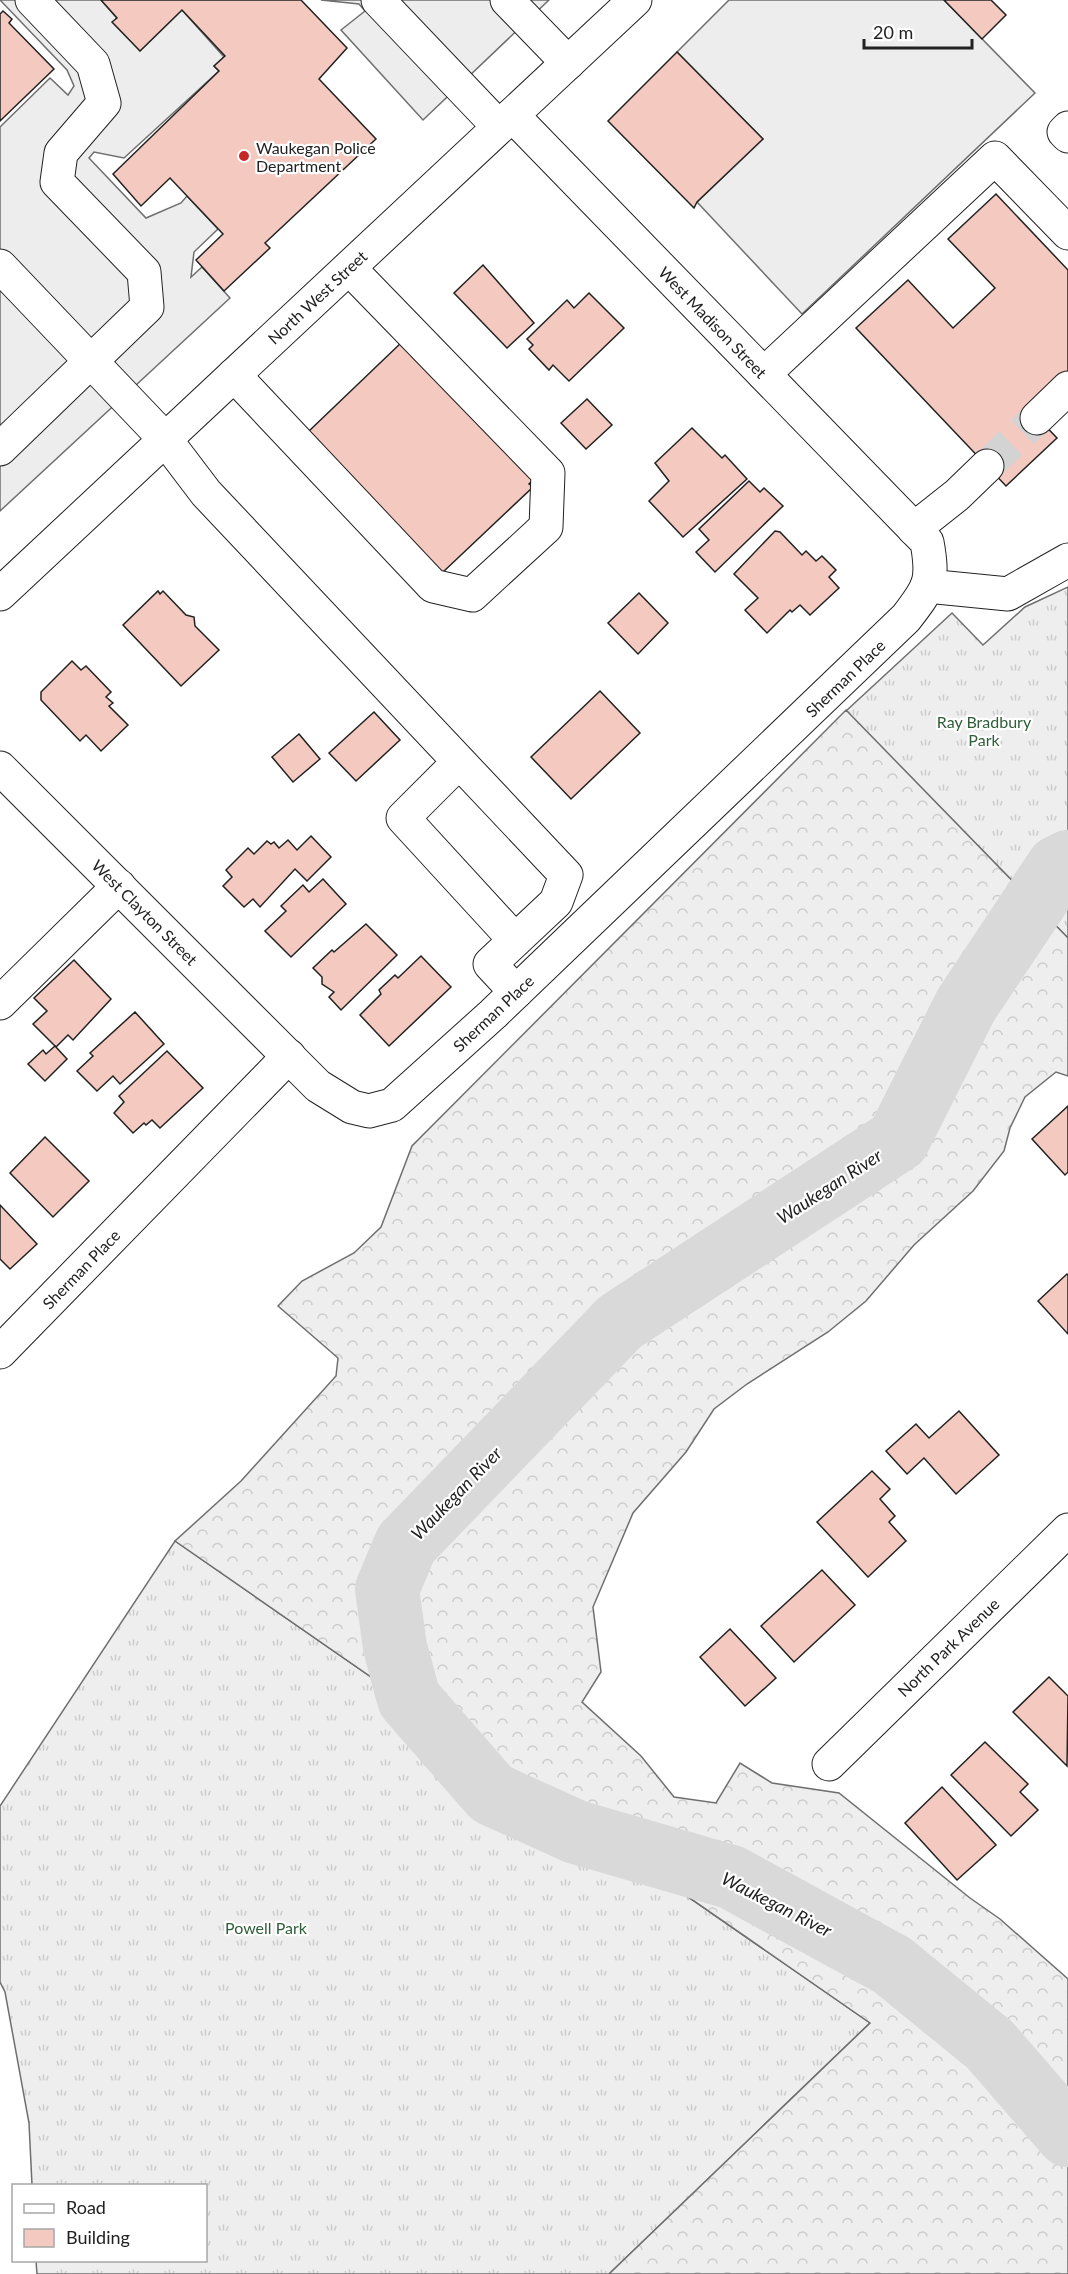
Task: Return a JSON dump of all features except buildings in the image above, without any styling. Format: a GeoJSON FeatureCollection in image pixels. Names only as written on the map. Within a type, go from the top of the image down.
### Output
{"type":"FeatureCollection","features":[{"type":"Feature","properties":{"kind":"street"},"geometry":{"type":"LineString","coordinates":[[0,449],[147,307],[144,272],[57,182],[62,153],[104,104],[93,64],[32,0]]}},
{"type":"Feature","properties":{"kind":"street"},"geometry":{"type":"LineString","coordinates":[[507,0],[568,63]]}},
{"type":"Feature","properties":{"kind":"street","name":"North West Street"},"geometry":{"type":"LineString","coordinates":[[0,594],[635,0]]}},
{"type":"Feature","properties":{"kind":"street","name":"West Madison Street"},"geometry":{"type":"LineString","coordinates":[[389,4],[505,121],[764,374],[914,529]]}},
{"type":"Feature","properties":{"kind":"street"},"geometry":{"type":"LineString","coordinates":[[1068,128],[1064,132],[1068,136]]}},
{"type":"Feature","properties":{"kind":"street"},"geometry":{"type":"LineString","coordinates":[[764,374],[995,158],[1068,233]]}},
{"type":"Feature","properties":{"kind":"street"},"geometry":{"type":"LineString","coordinates":[[0,266],[165,439],[206,493],[566,875],[555,902],[489,964],[516,992]]}},
{"type":"Feature","properties":{"kind":"street"},"geometry":{"type":"LineString","coordinates":[[234,375],[433,586],[472,595],[546,526],[548,473],[349,268]]}},
{"type":"Feature","properties":{"kind":"street"},"geometry":{"type":"LineString","coordinates":[[1037,418],[1068,388]]}},
{"type":"Feature","properties":{"kind":"street"},"geometry":{"type":"LineString","coordinates":[[914,529],[957,495],[987,466]]}},
{"type":"Feature","properties":{"kind":"street","name":"Sherman Place"},"geometry":{"type":"LineString","coordinates":[[0,1352],[289,1056],[318,1086],[352,1107],[369,1111],[392,1105],[516,992],[900,626],[925,593],[932,570],[927,542],[914,529]]}},
{"type":"Feature","properties":{"kind":"street"},"geometry":{"type":"LineString","coordinates":[[927,586],[1008,594],[1068,560]]}},
{"type":"Feature","properties":{"kind":"street"},"geometry":{"type":"LineString","coordinates":[[458,763],[403,818],[515,940]]}},
{"type":"Feature","properties":{"kind":"street","name":"West Clayton Street"},"geometry":{"type":"LineString","coordinates":[[0,768],[289,1056]]}},
{"type":"Feature","properties":{"kind":"street"},"geometry":{"type":"LineString","coordinates":[[0,1003],[118,886]]}},
{"type":"Feature","properties":{"kind":"street"},"geometry":{"type":"LineString","coordinates":[[555,902],[581,930]]}},
{"type":"Feature","properties":{"kind":"street","name":"North Park Avenue"},"geometry":{"type":"LineString","coordinates":[[829,1764],[1068,1530]]}},
{"type":"Feature","properties":{"kind":"green space","name":"Ray Bradbury Park"},"geometry":{"type":"Polygon","coordinates":[[[1068,587],[1068,938],[846,711],[952,613],[983,645],[1025,607],[1068,587]]]}},
{"type":"Feature","properties":{"kind":"green space"},"geometry":{"type":"Polygon","coordinates":[[[846,710],[1068,938],[1068,1076],[1056,1072],[1025,1097],[1010,1128],[1004,1151],[973,1191],[914,1245],[866,1301],[828,1332],[747,1384],[714,1409],[686,1452],[633,1513],[593,1607],[601,1672],[582,1702],[641,1756],[674,1797],[716,1803],[740,1763],[772,1783],[839,1793],[970,1898],[1000,1919],[1068,1979],[1068,2274],[609,2274],[870,2023],[175,1541],[241,1481],[336,1376],[338,1358],[278,1306],[302,1281],[354,1253],[381,1227],[412,1146],[846,710]]]}},
{"type":"Feature","properties":{"kind":"green space","name":"Powell Park"},"geometry":{"type":"Polygon","coordinates":[[[175,1541],[870,2023],[609,2274],[37,2274],[36,2262],[207,2262],[207,2184],[32,2184],[29,2123],[5,1992],[0,1982],[0,1806],[175,1541]]]}},
{"type":"Feature","properties":{"kind":"shaded area"},"geometry":{"type":"Polygon","coordinates":[[[0,0],[101,0],[117,18],[113,22],[140,51],[182,10],[224,57],[214,66],[219,71],[124,158],[94,152],[89,158],[146,218],[181,203],[187,196],[218,229],[194,252],[191,277],[202,267],[230,298],[0,511],[0,127],[50,78],[68,95],[74,86],[67,70],[0,0]]]}},
{"type":"Feature","properties":{"kind":"shaded area"},"geometry":{"type":"Polygon","coordinates":[[[321,0],[549,0],[423,120],[341,30],[365,11],[359,4],[321,0]]]}},
{"type":"Feature","properties":{"kind":"shaded area"},"geometry":{"type":"Polygon","coordinates":[[[729,0],[944,0],[1035,93],[802,314],[697,202],[763,139],[677,52],[729,0]]]}},
{"type":"Feature","properties":{"kind":"waterway","name":"Waukegan River"},"geometry":{"type":"LineString","coordinates":[[1068,862],[1058,867],[966,1005],[898,1140],[620,1322],[406,1544],[387,1589],[395,1647],[409,1699],[492,1794],[576,1832],[731,1877],[892,1965],[990,2045],[1068,2135]]}},
{"type":"Feature","properties":{"kind":"tunnel"},"geometry":{"type":"LineString","coordinates":[[987,466],[1037,418]]}},
{"type":"Feature","properties":{"kind":"place","name":"Waukegan Police Department"},"geometry":{"type":"Point","coordinates":[244,156]}}]}
